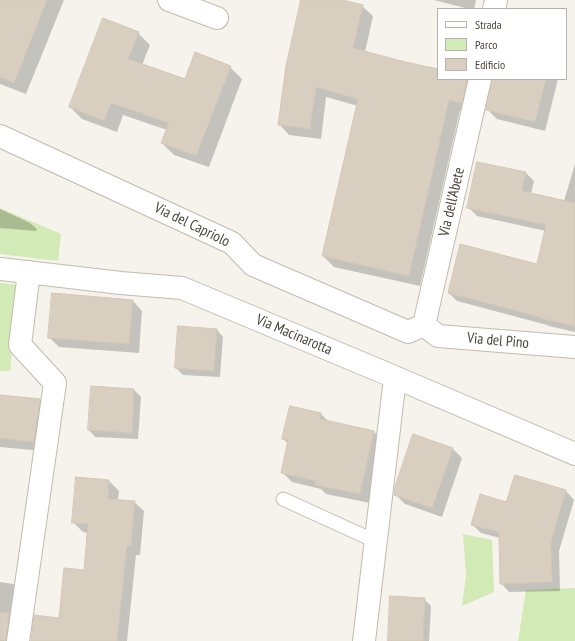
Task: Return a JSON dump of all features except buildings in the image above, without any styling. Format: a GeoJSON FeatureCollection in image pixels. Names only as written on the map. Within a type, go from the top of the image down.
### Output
{"type":"FeatureCollection","features":[{"type":"Feature","properties":{"kind":"street"},"geometry":{"type":"LineString","coordinates":[[169,0],[217,18]]}},
{"type":"Feature","properties":{"kind":"street","name":"Via dell'Abete"},"geometry":{"type":"LineString","coordinates":[[424,325],[480,80]]}},
{"type":"Feature","properties":{"kind":"street","name":"Via del Capriolo"},"geometry":{"type":"LineString","coordinates":[[0,136],[232,243],[253,265],[408,332],[424,325]]}},
{"type":"Feature","properties":{"kind":"street","name":"Via Macinarotta"},"geometry":{"type":"LineString","coordinates":[[0,269],[121,283],[182,288],[575,454]]}},
{"type":"Feature","properties":{"kind":"street"},"geometry":{"type":"LineString","coordinates":[[18,641],[55,382],[20,346],[29,272]]}},
{"type":"Feature","properties":{"kind":"street","name":"Via del Pino"},"geometry":{"type":"LineString","coordinates":[[424,325],[438,336],[575,347]]}},
{"type":"Feature","properties":{"kind":"street"},"geometry":{"type":"LineString","coordinates":[[364,641],[395,378]]}},
{"type":"Feature","properties":{"kind":"lane"},"geometry":{"type":"LineString","coordinates":[[283,499],[375,541]]}},
{"type":"Feature","properties":{"kind":"green space"},"geometry":{"type":"Polygon","coordinates":[[[0,208],[61,234],[58,261],[0,254],[0,208]]]}},
{"type":"Feature","properties":{"kind":"green space"},"geometry":{"type":"Polygon","coordinates":[[[0,283],[19,285],[10,371],[0,371],[0,283]]]}},
{"type":"Feature","properties":{"kind":"green space"},"geometry":{"type":"Polygon","coordinates":[[[463,534],[492,540],[494,592],[462,606],[466,575],[463,534]]]}},
{"type":"Feature","properties":{"kind":"green space"},"geometry":{"type":"Polygon","coordinates":[[[575,588],[575,641],[518,641],[526,590],[575,588]]]}}]}
